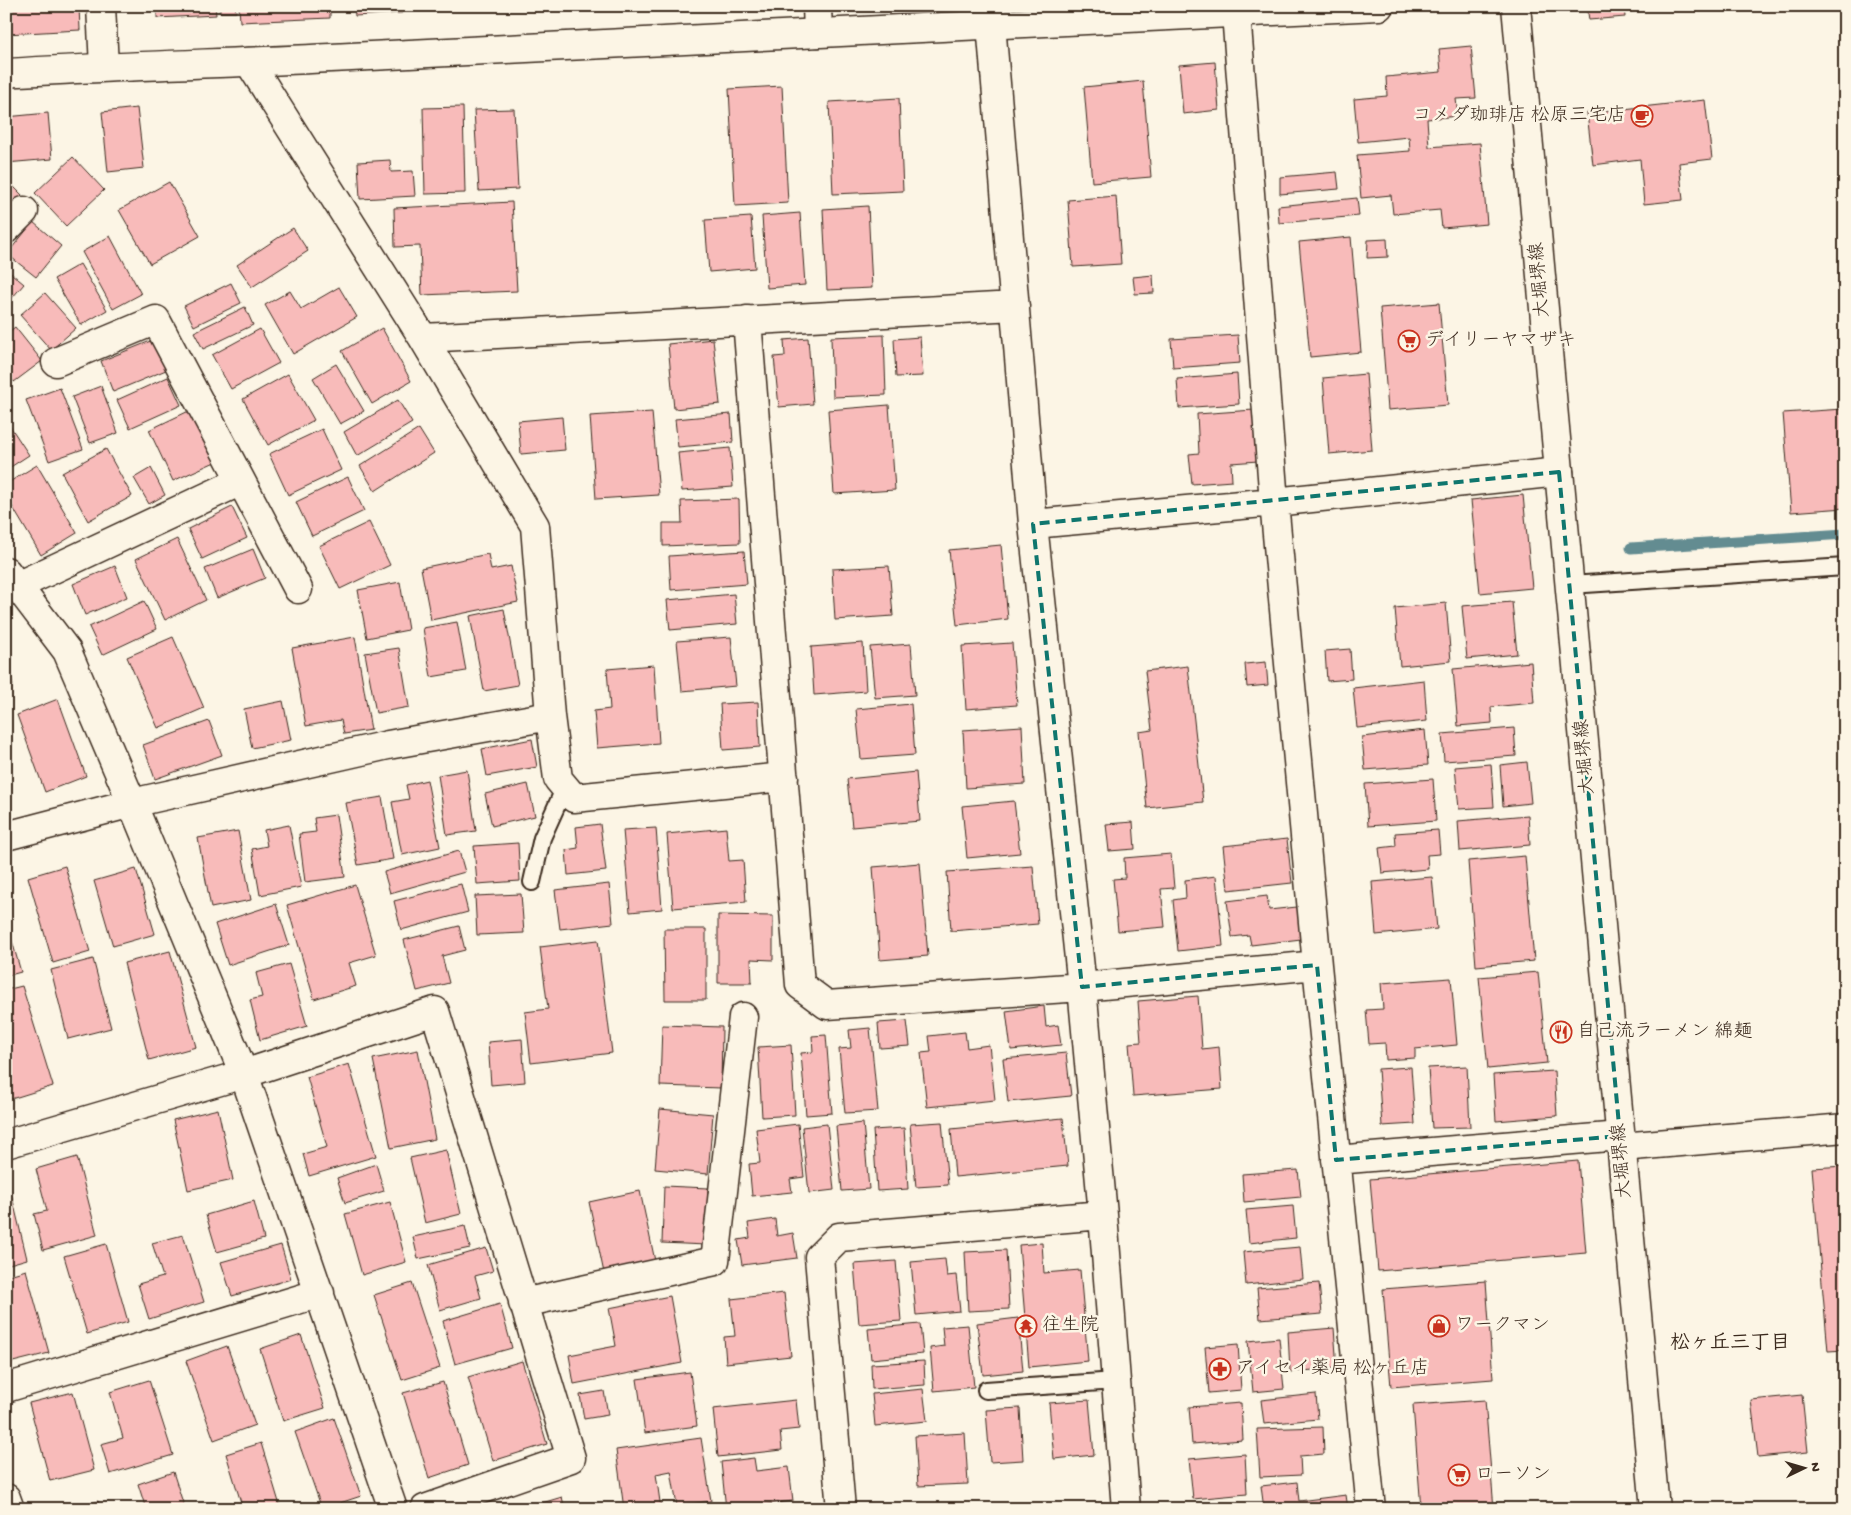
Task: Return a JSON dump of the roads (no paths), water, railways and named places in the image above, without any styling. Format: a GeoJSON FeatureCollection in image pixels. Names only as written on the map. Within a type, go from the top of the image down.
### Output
{"type":"FeatureCollection","features":[{"type":"Feature","properties":{"kind":"street"},"geometry":{"type":"LineString","coordinates":[[101,6],[104,67]]}},
{"type":"Feature","properties":{"kind":"street"},"geometry":{"type":"LineString","coordinates":[[817,6],[818,33]]}},
{"type":"Feature","properties":{"kind":"street"},"geometry":{"type":"LineString","coordinates":[[6,73],[1379,6]]}},
{"type":"Feature","properties":{"kind":"street","name":"大堀堺線"},"geometry":{"type":"LineString","coordinates":[[1516,6],[1655,1509]]}},
{"type":"Feature","properties":{"kind":"street"},"geometry":{"type":"LineString","coordinates":[[1236,13],[1274,502],[1317,965],[1371,1509]]}},
{"type":"Feature","properties":{"kind":"street"},"geometry":{"type":"LineString","coordinates":[[991,24],[1033,524],[1082,987],[1103,1216],[1126,1509]]}},
{"type":"Feature","properties":{"kind":"street"},"geometry":{"type":"LineString","coordinates":[[249,62],[423,338],[535,526],[550,716],[558,779],[574,798],[784,777]]}},
{"type":"Feature","properties":{"kind":"street"},"geometry":{"type":"LineString","coordinates":[[423,338],[1015,306]]}},
{"type":"Feature","properties":{"kind":"street"},"geometry":{"type":"LineString","coordinates":[[56,362],[156,320],[298,589]]}},
{"type":"Feature","properties":{"kind":"street"},"geometry":{"type":"LineString","coordinates":[[747,320],[800,985],[827,1004],[1082,987],[1317,965]]}},
{"type":"Feature","properties":{"kind":"street"},"geometry":{"type":"LineString","coordinates":[[1033,524],[1274,502],[1559,472]]}},
{"type":"Feature","properties":{"kind":"street"},"geometry":{"type":"LineString","coordinates":[[241,481],[12,578],[67,652],[132,803],[244,1074],[393,1509]]}},
{"type":"Feature","properties":{"kind":"street"},"geometry":{"type":"LineString","coordinates":[[6,836],[132,803],[388,745],[550,716]]}},
{"type":"Feature","properties":{"kind":"street"},"geometry":{"type":"LineString","coordinates":[[6,1144],[244,1074],[435,1011],[571,1458],[425,1509]]}},
{"type":"Feature","properties":{"kind":"street"},"geometry":{"type":"LineString","coordinates":[[523,1303],[715,1261],[743,1017]]}},
{"type":"Feature","properties":{"kind":"street"},"geometry":{"type":"LineString","coordinates":[[1336,1160],[1845,1128]]}},
{"type":"Feature","properties":{"kind":"street"},"geometry":{"type":"LineString","coordinates":[[841,1509],[819,1257],[839,1236],[1103,1216]]}},
{"type":"Feature","properties":{"kind":"street"},"geometry":{"type":"LineString","coordinates":[[6,1388],[320,1293]]}},
{"type":"Feature","properties":{"kind":"street"},"geometry":{"type":"LineString","coordinates":[[6,1498],[10,1509]]}},
{"type":"Feature","properties":{"kind":"lane"},"geometry":{"type":"LineString","coordinates":[[1570,585],[1845,568]]}},
{"type":"Feature","properties":{"kind":"lane"},"geometry":{"type":"LineString","coordinates":[[532,882],[542,838],[564,787]]}},
{"type":"Feature","properties":{"kind":"lane"},"geometry":{"type":"LineString","coordinates":[[986,1390],[1116,1381]]}},
{"type":"Feature","properties":{"kind":"waterway"},"geometry":{"type":"LineString","coordinates":[[1631,548],[1845,534]]}},
{"type":"Feature","properties":{"kind":"place","name":"コメダ珈琲店 松原三宅店"},"geometry":{"type":"Point","coordinates":[1642,116]}},
{"type":"Feature","properties":{"kind":"place","name":"デイリーヤマザキ"},"geometry":{"type":"Point","coordinates":[1409,341]}},
{"type":"Feature","properties":{"kind":"place","name":"自己流ラーメン 綿麺"},"geometry":{"type":"Point","coordinates":[1561,1032]}},
{"type":"Feature","properties":{"kind":"place","name":"往生院"},"geometry":{"type":"Point","coordinates":[1026,1326]}},
{"type":"Feature","properties":{"kind":"place","name":"ワークマン"},"geometry":{"type":"Point","coordinates":[1439,1326]}},
{"type":"Feature","properties":{"kind":"place","name":"アイセイ薬局 松ヶ丘店"},"geometry":{"type":"Point","coordinates":[1220,1369]}},
{"type":"Feature","properties":{"kind":"place","name":"ローソン"},"geometry":{"type":"Point","coordinates":[1459,1475]}},
{"type":"Feature","properties":{"kind":"district","name":"松ヶ丘三丁目"},"geometry":{"type":"Point","coordinates":[1730,1344]}}]}
